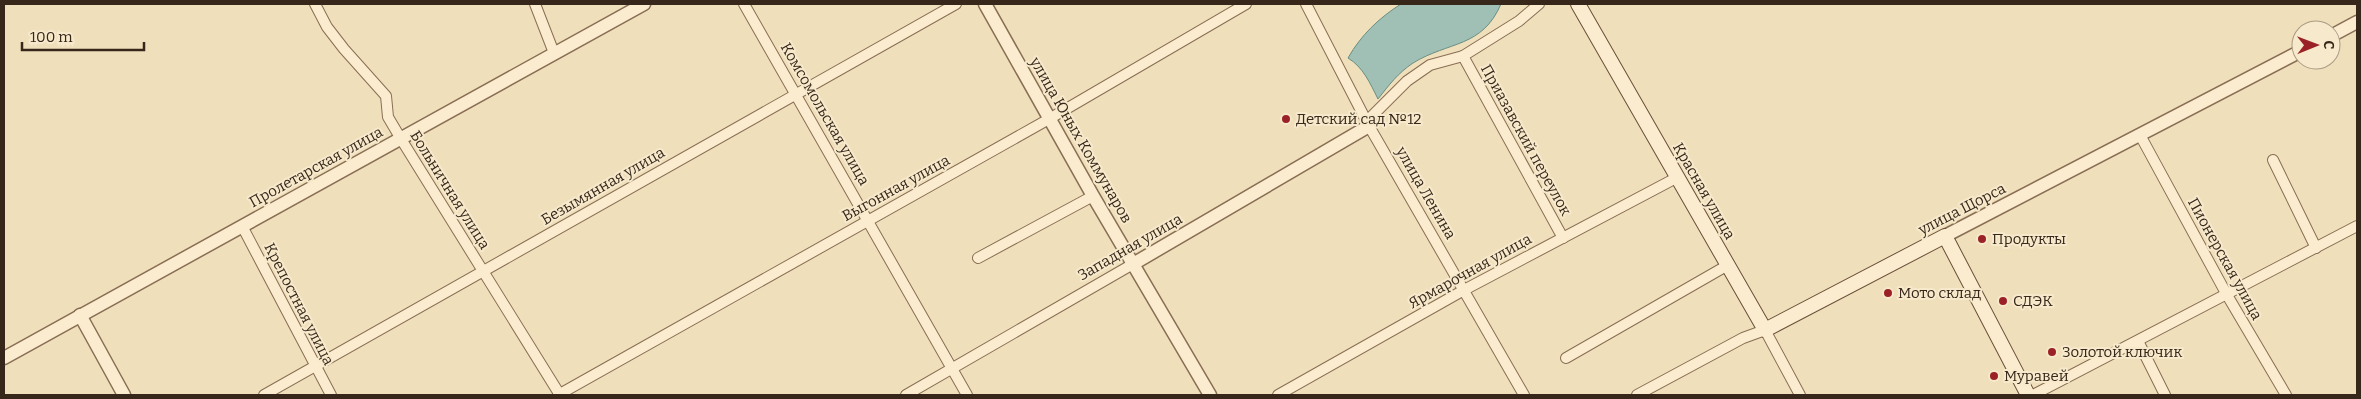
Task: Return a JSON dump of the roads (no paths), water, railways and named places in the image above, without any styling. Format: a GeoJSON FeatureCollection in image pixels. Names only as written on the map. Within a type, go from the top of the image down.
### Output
{"type":"FeatureCollection","features":[{"type":"Feature","properties":{"kind":"main road","name":"Красная улица"},"geometry":{"type":"LineString","coordinates":[[1578,4],[1765,330]]}},
{"type":"Feature","properties":{"kind":"main road","name":"улица Щорса"},"geometry":{"type":"LineString","coordinates":[[1765,330],[1945,236]]}},
{"type":"Feature","properties":{"kind":"main road"},"geometry":{"type":"LineString","coordinates":[[1945,236],[2028,395]]}},
{"type":"Feature","properties":{"kind":"street","name":"Больничная улица"},"geometry":{"type":"LineString","coordinates":[[315,4],[327,27],[386,96],[388,117],[400,139],[559,395]]}},
{"type":"Feature","properties":{"kind":"street"},"geometry":{"type":"LineString","coordinates":[[535,4],[554,53]]}},
{"type":"Feature","properties":{"kind":"street","name":"Пролетарская улица"},"geometry":{"type":"LineString","coordinates":[[4,358],[644,4]]}},
{"type":"Feature","properties":{"kind":"street","name":"Комсомольская улица"},"geometry":{"type":"LineString","coordinates":[[744,4],[869,220],[967,395]]}},
{"type":"Feature","properties":{"kind":"street","name":"Безымянная улица"},"geometry":{"type":"LineString","coordinates":[[264,395],[956,4]]}},
{"type":"Feature","properties":{"kind":"street","name":"улица Юных Коммунаров"},"geometry":{"type":"LineString","coordinates":[[985,4],[1049,120],[1210,395]]}},
{"type":"Feature","properties":{"kind":"street","name":"Выгонная улица"},"geometry":{"type":"LineString","coordinates":[[559,395],[1049,120],[1246,4]]}},
{"type":"Feature","properties":{"kind":"street","name":"улица Ленина"},"geometry":{"type":"LineString","coordinates":[[1306,4],[1368,123],[1524,395]]}},
{"type":"Feature","properties":{"kind":"street"},"geometry":{"type":"LineString","coordinates":[[1368,123],[1407,81],[1430,66],[1463,56],[1519,21],[1539,4]]}},
{"type":"Feature","properties":{"kind":"street"},"geometry":{"type":"LineString","coordinates":[[2341,31],[2357,22]]}},
{"type":"Feature","properties":{"kind":"street","name":"Приазавский переулок"},"geometry":{"type":"LineString","coordinates":[[1463,56],[1564,238]]}},
{"type":"Feature","properties":{"kind":"street","name":"улица Щорса"},"geometry":{"type":"LineString","coordinates":[[1945,236],[2291,56]]}},
{"type":"Feature","properties":{"kind":"street","name":"Западная улица"},"geometry":{"type":"LineString","coordinates":[[906,395],[1133,264],[1368,123]]}},
{"type":"Feature","properties":{"kind":"street","name":"Пионерская улица"},"geometry":{"type":"LineString","coordinates":[[2140,135],[2227,294],[2286,395]]}},
{"type":"Feature","properties":{"kind":"street"},"geometry":{"type":"LineString","coordinates":[[2272,160],[2316,248]]}},
{"type":"Feature","properties":{"kind":"street","name":"Ярмарочная улица"},"geometry":{"type":"LineString","coordinates":[[1278,395],[1464,290],[1678,177]]}},
{"type":"Feature","properties":{"kind":"street"},"geometry":{"type":"LineString","coordinates":[[978,258],[1093,196]]}},
{"type":"Feature","properties":{"kind":"street","name":"Крепостная улица"},"geometry":{"type":"LineString","coordinates":[[242,226],[314,366],[331,395]]}},
{"type":"Feature","properties":{"kind":"street"},"geometry":{"type":"LineString","coordinates":[[2033,395],[2357,226]]}},
{"type":"Feature","properties":{"kind":"street"},"geometry":{"type":"LineString","coordinates":[[1566,358],[1728,265]]}},
{"type":"Feature","properties":{"kind":"street"},"geometry":{"type":"LineString","coordinates":[[80,315],[124,395]]}},
{"type":"Feature","properties":{"kind":"street","name":"улица Щорса"},"geometry":{"type":"LineString","coordinates":[[1637,395],[1743,338],[1765,330]]}},
{"type":"Feature","properties":{"kind":"street","name":"Красная улица"},"geometry":{"type":"LineString","coordinates":[[1765,330],[1800,395]]}},
{"type":"Feature","properties":{"kind":"street"},"geometry":{"type":"LineString","coordinates":[[2138,341],[2165,395]]}},
{"type":"Feature","properties":{"kind":"water"},"geometry":{"type":"Polygon","coordinates":[[[1401,4],[1501,4],[1484,29],[1463,42],[1413,63],[1398,75],[1378,99],[1362,71],[1348,58],[1371,28],[1401,4]]]}},
{"type":"Feature","properties":{"kind":"place","name":"Детский сад №12"},"geometry":{"type":"Point","coordinates":[1286,119]}},
{"type":"Feature","properties":{"kind":"place","name":"Продукты"},"geometry":{"type":"Point","coordinates":[1982,239]}},
{"type":"Feature","properties":{"kind":"place","name":"Мото склад"},"geometry":{"type":"Point","coordinates":[1888,293]}},
{"type":"Feature","properties":{"kind":"place","name":"СДЭК"},"geometry":{"type":"Point","coordinates":[2003,301]}},
{"type":"Feature","properties":{"kind":"place","name":"Золотой ключик"},"geometry":{"type":"Point","coordinates":[2052,352]}},
{"type":"Feature","properties":{"kind":"place","name":"Муравей"},"geometry":{"type":"Point","coordinates":[1994,376]}}]}
